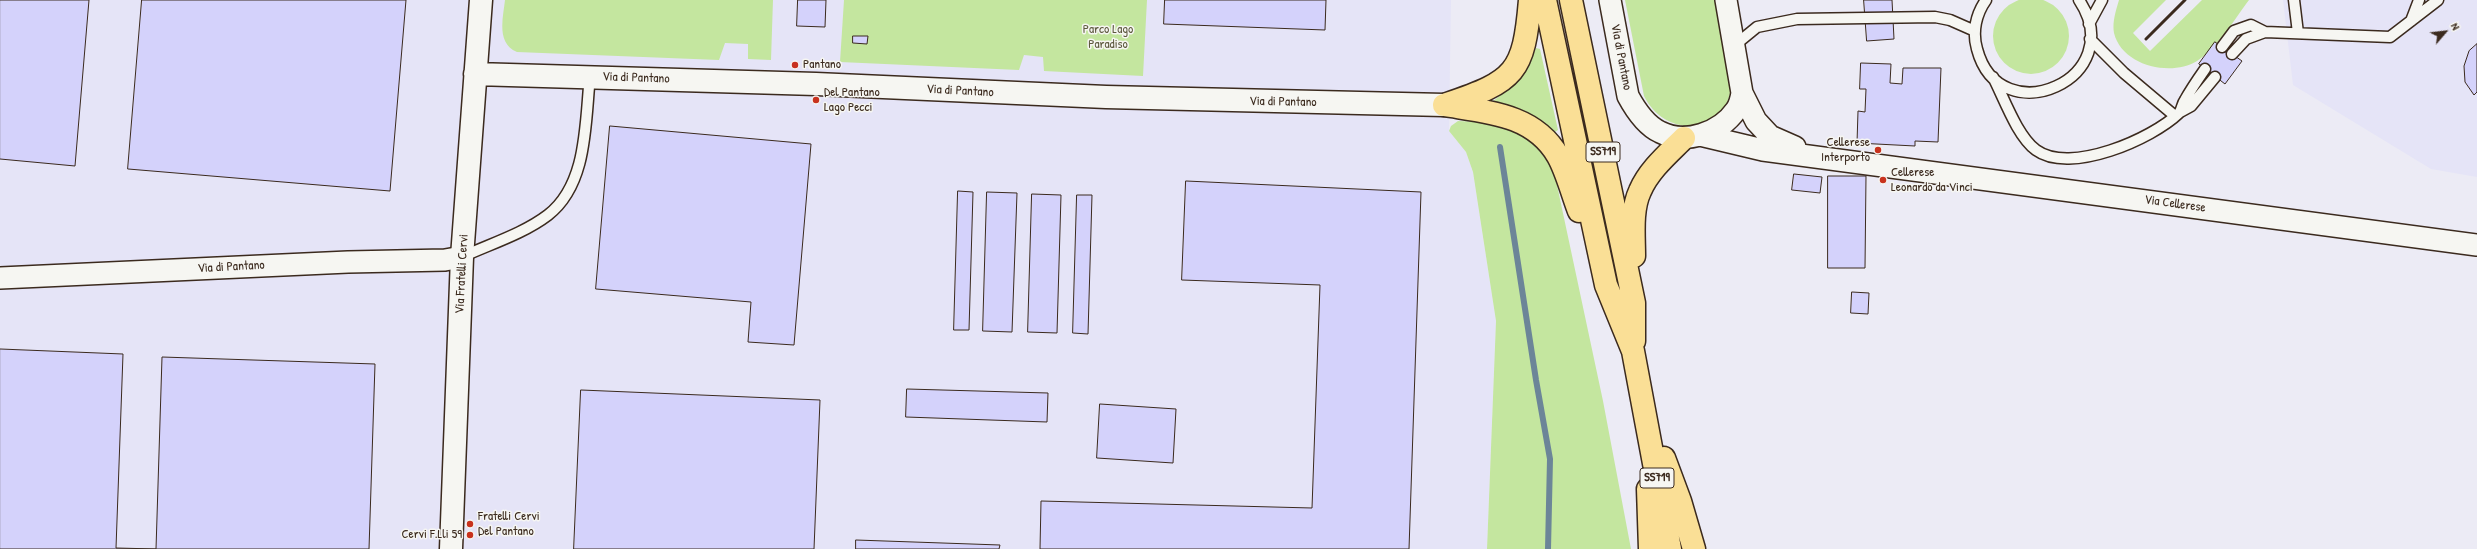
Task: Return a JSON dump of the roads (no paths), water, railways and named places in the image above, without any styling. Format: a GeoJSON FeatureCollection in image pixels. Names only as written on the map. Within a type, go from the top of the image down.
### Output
{"type":"FeatureCollection","features":[{"type":"Feature","properties":{"kind":"highway"},"geometry":{"type":"LineString","coordinates":[[1444,105],[1486,91],[1499,83],[1516,67],[1524,47],[1530,0]]}},
{"type":"Feature","properties":{"kind":"highway","name":"SS719"},"geometry":{"type":"LineString","coordinates":[[1544,0],[1606,285],[1633,351],[1645,408],[1670,549]]}},
{"type":"Feature","properties":{"kind":"highway","name":"SS719"},"geometry":{"type":"LineString","coordinates":[[1571,0],[1634,303],[1633,351]]}},
{"type":"Feature","properties":{"kind":"highway"},"geometry":{"type":"LineString","coordinates":[[1444,105],[1508,116],[1520,120],[1546,141],[1558,156],[1606,285]]}},
{"type":"Feature","properties":{"kind":"highway"},"geometry":{"type":"LineString","coordinates":[[1634,303],[1634,218],[1639,191],[1652,172],[1692,136]]}},
{"type":"Feature","properties":{"kind":"highway"},"geometry":{"type":"LineString","coordinates":[[1645,408],[1650,549]]}},
{"type":"Feature","properties":{"kind":"highway"},"geometry":{"type":"LineString","coordinates":[[1645,408],[1680,501],[1694,549]]}},
{"type":"Feature","properties":{"kind":"street","name":"Via Fratelli Cervi"},"geometry":{"type":"LineString","coordinates":[[451,549],[462,257],[481,0]]}},
{"type":"Feature","properties":{"kind":"street","name":"Via di Pantano"},"geometry":{"type":"LineString","coordinates":[[1610,0],[1623,80],[1635,109],[1659,132],[1692,136],[1763,150],[1874,163]]}},
{"type":"Feature","properties":{"kind":"street","name":"Via di Pantano"},"geometry":{"type":"LineString","coordinates":[[1726,0],[1735,45],[1742,93],[1756,121],[1770,136],[1813,156]]}},
{"type":"Feature","properties":{"kind":"street","name":"Via di Pantano"},"geometry":{"type":"LineString","coordinates":[[475,74],[590,76],[1106,97],[1444,105]]}},
{"type":"Feature","properties":{"kind":"street","name":"Via di Pantano"},"geometry":{"type":"LineString","coordinates":[[1692,136],[1728,120],[1737,109],[1742,93]]}},
{"type":"Feature","properties":{"kind":"street","name":"Via Cellerese"},"geometry":{"type":"LineString","coordinates":[[1874,163],[2477,245]]}},
{"type":"Feature","properties":{"kind":"street","name":"Via di Pantano"},"geometry":{"type":"LineString","coordinates":[[0,278],[348,262],[445,260],[462,257]]}},
{"type":"Feature","properties":{"kind":"lane"},"geometry":{"type":"LineString","coordinates":[[1986,0],[1979,13],[1975,30],[1979,56],[1993,77],[2026,140],[2036,151],[2049,156],[2065,159],[2082,158],[2103,152],[2159,129],[2191,106],[2215,77]]}},
{"type":"Feature","properties":{"kind":"lane"},"geometry":{"type":"LineString","coordinates":[[1993,77],[2011,89],[2022,92],[2038,92],[2054,89],[2072,77],[2079,69],[2089,49],[2090,39],[2089,24],[2079,0]]}},
{"type":"Feature","properties":{"kind":"lane"},"geometry":{"type":"LineString","coordinates":[[2089,24],[2102,0]]}},
{"type":"Feature","properties":{"kind":"lane"},"geometry":{"type":"LineString","coordinates":[[2294,0],[2298,33]]}},
{"type":"Feature","properties":{"kind":"lane"},"geometry":{"type":"LineString","coordinates":[[2410,23],[2419,0]]}},
{"type":"Feature","properties":{"kind":"lane"},"geometry":{"type":"LineString","coordinates":[[2232,54],[2246,39],[2265,32],[2390,37],[2438,0]]}},
{"type":"Feature","properties":{"kind":"lane"},"geometry":{"type":"LineString","coordinates":[[1735,45],[1757,27],[1797,19],[1935,17],[1950,20],[1975,30]]}},
{"type":"Feature","properties":{"kind":"lane"},"geometry":{"type":"LineString","coordinates":[[2222,47],[2231,34],[2239,28],[2253,25],[2265,32]]}},
{"type":"Feature","properties":{"kind":"lane"},"geometry":{"type":"LineString","coordinates":[[2090,39],[2124,73],[2178,114]]}},
{"type":"Feature","properties":{"kind":"lane"},"geometry":{"type":"LineString","coordinates":[[2178,114],[2184,101],[2205,69]]}},
{"type":"Feature","properties":{"kind":"lane"},"geometry":{"type":"LineString","coordinates":[[462,257],[520,231],[548,215],[567,195],[576,174],[582,146],[590,76]]}},
{"type":"Feature","properties":{"kind":"waterway"},"geometry":{"type":"LineString","coordinates":[[1500,147],[1536,380],[1550,459],[1548,549]]}},
{"type":"Feature","properties":{"kind":"railway"},"geometry":{"type":"LineString","coordinates":[[2146,39],[2185,0]]}},
{"type":"Feature","properties":{"kind":"place","name":"Pantano"},"geometry":{"type":"Point","coordinates":[795,65]}},
{"type":"Feature","properties":{"kind":"place","name":"Del Pantano Lago Pecci"},"geometry":{"type":"Point","coordinates":[816,100]}},
{"type":"Feature","properties":{"kind":"place","name":"Cellerese Interporto"},"geometry":{"type":"Point","coordinates":[1878,150]}},
{"type":"Feature","properties":{"kind":"place","name":"Cellerese Leonardo da Vinci"},"geometry":{"type":"Point","coordinates":[1883,180]}},
{"type":"Feature","properties":{"kind":"place","name":"Fratelli Cervi Del Pantano"},"geometry":{"type":"Point","coordinates":[470,524]}},
{"type":"Feature","properties":{"kind":"place","name":"Cervi F.Lli 59"},"geometry":{"type":"Point","coordinates":[470,535]}},
{"type":"Feature","properties":{"kind":"park label","name":"Parco Lago Paradiso"},"geometry":{"type":"Point","coordinates":[1108,38]}}]}
